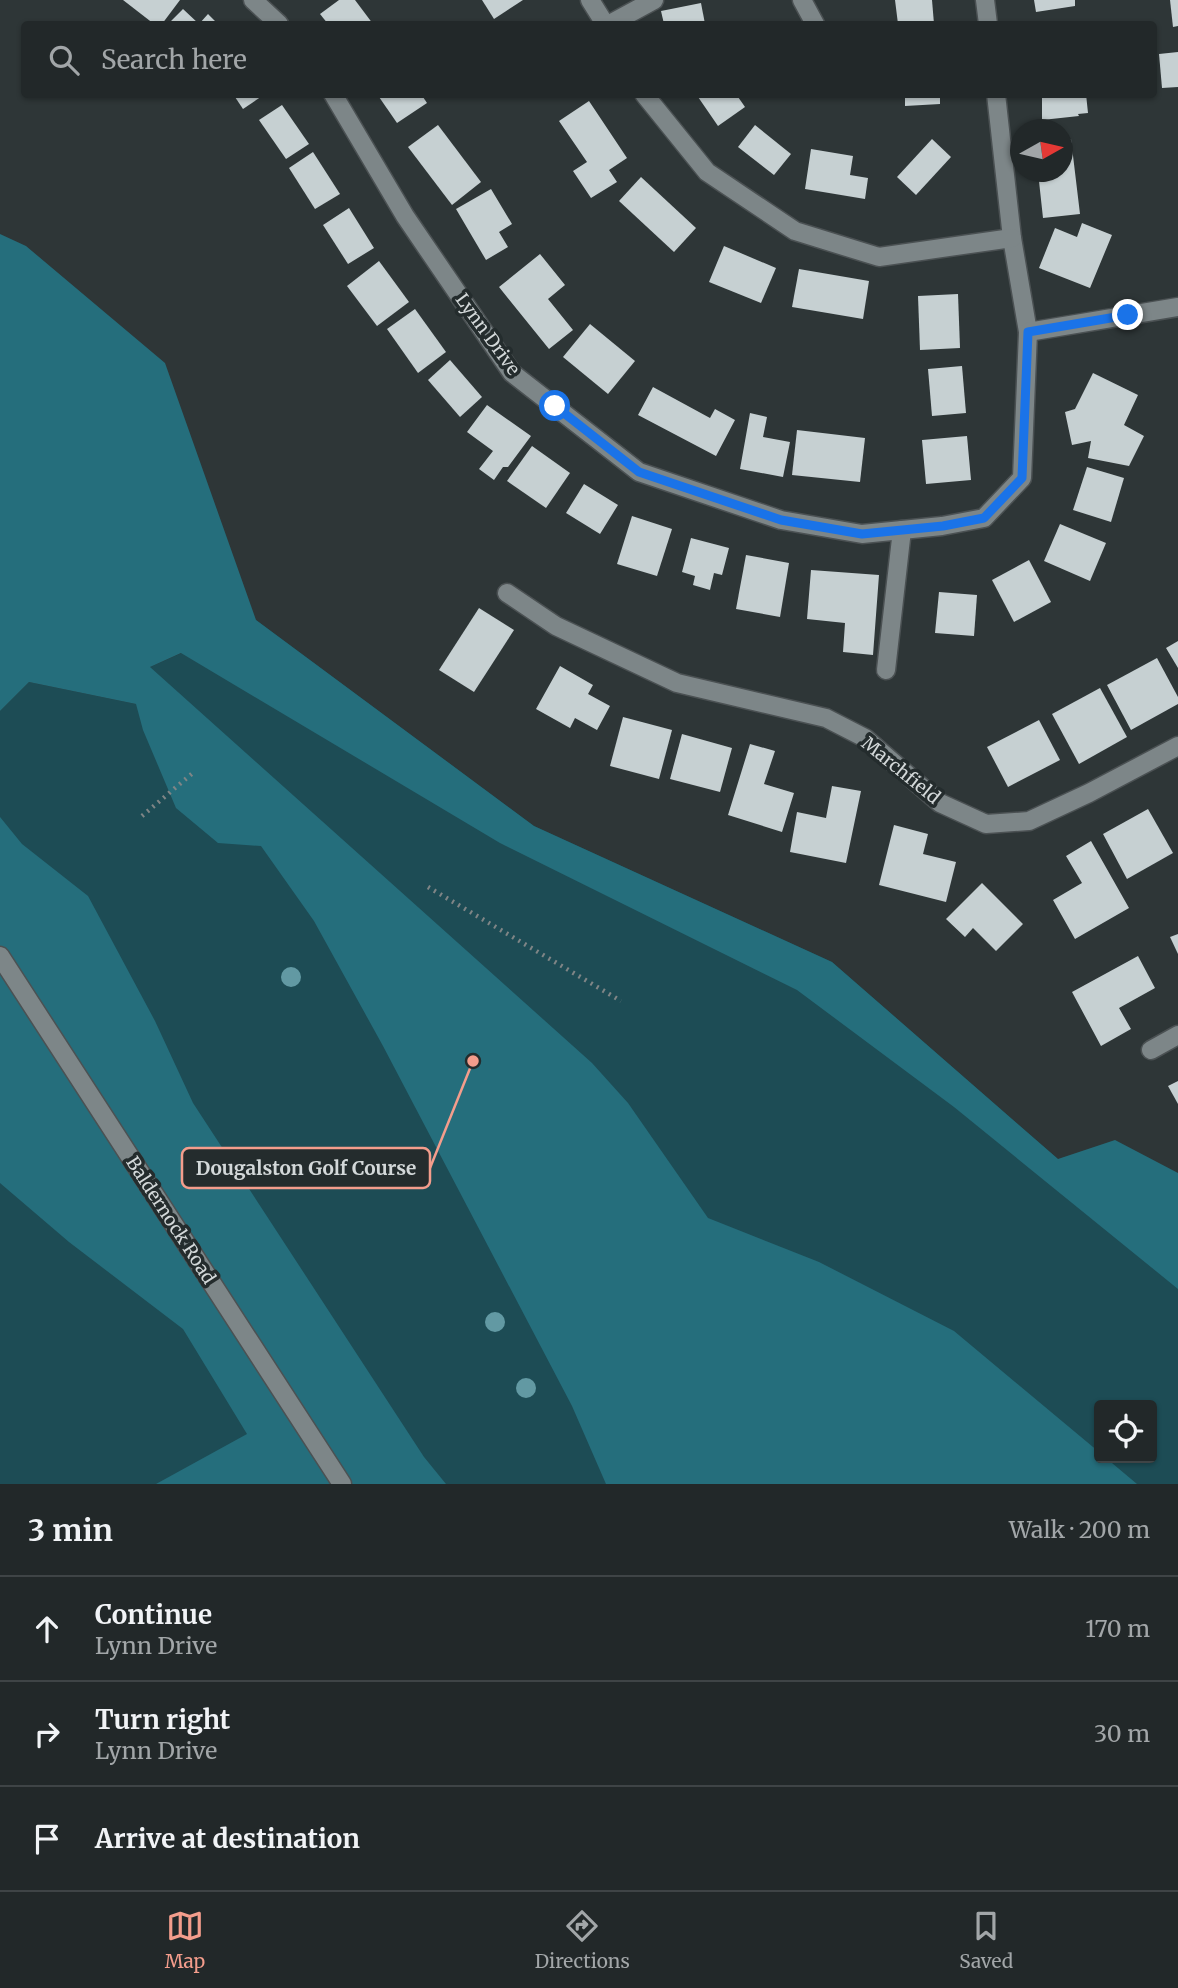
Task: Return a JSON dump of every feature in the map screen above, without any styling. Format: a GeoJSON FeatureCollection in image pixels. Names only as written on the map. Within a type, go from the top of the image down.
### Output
{"type":"FeatureCollection","features":[{"type":"Feature","properties":{"kind":"street"},"geometry":{"type":"LineString","coordinates":[[253,0],[275,21]]}},
{"type":"Feature","properties":{"kind":"street"},"geometry":{"type":"LineString","coordinates":[[590,0],[606,21]]}},
{"type":"Feature","properties":{"kind":"street"},"geometry":{"type":"LineString","coordinates":[[614,21],[654,0]]}},
{"type":"Feature","properties":{"kind":"street"},"geometry":{"type":"LineString","coordinates":[[802,0],[813,21]]}},
{"type":"Feature","properties":{"kind":"street"},"geometry":{"type":"LineString","coordinates":[[985,0],[988,21]]}},
{"type":"Feature","properties":{"kind":"street","name":"Lynn Drive"},"geometry":{"type":"LineString","coordinates":[[335,98],[405,216],[512,373],[639,472],[781,520],[862,534],[943,526],[984,518],[1022,478],[1028,332],[1012,238],[996,98]]}},
{"type":"Feature","properties":{"kind":"street"},"geometry":{"type":"LineString","coordinates":[[647,98],[707,172],[795,231],[878,257],[1012,238]]}},
{"type":"Feature","properties":{"kind":"street"},"geometry":{"type":"LineString","coordinates":[[1028,332],[1178,307]]}},
{"type":"Feature","properties":{"kind":"street"},"geometry":{"type":"LineString","coordinates":[[886,670],[902,530]]}},
{"type":"Feature","properties":{"kind":"street","name":"Marchfield"},"geometry":{"type":"LineString","coordinates":[[507,593],[556,626],[677,682],[825,718],[865,738],[940,803],[986,824],[1029,821],[1178,746]]}},
{"type":"Feature","properties":{"kind":"street","name":"Baldernock Road"},"geometry":{"type":"LineString","coordinates":[[0,956],[342,1484]]}},
{"type":"Feature","properties":{"kind":"street"},"geometry":{"type":"LineString","coordinates":[[1150,1051],[1178,1035]]}},
{"type":"Feature","properties":{"kind":"path"},"geometry":{"type":"LineString","coordinates":[[142,816],[194,772]]}},
{"type":"Feature","properties":{"kind":"path"},"geometry":{"type":"LineString","coordinates":[[429,887],[621,1001]]}},
{"type":"Feature","properties":{"kind":"shaded area"},"geometry":{"type":"Polygon","coordinates":[[[0,234],[26,246],[165,363],[256,620],[534,826],[832,962],[1058,1159],[1115,1140],[1178,1173],[1178,1289],[954,1107],[797,990],[500,843],[181,653],[150,667],[592,1063],[628,1103],[708,1218],[819,1262],[954,1331],[1094,1448],[1094,1463],[1112,1463],[1137,1484],[606,1484],[572,1406],[383,1046],[314,921],[261,846],[218,843],[176,808],[143,730],[136,704],[29,682],[0,711],[0,234]]]}},
{"type":"Feature","properties":{"kind":"shaded area"},"geometry":{"type":"Polygon","coordinates":[[[256,620],[534,826],[832,962],[1058,1159],[1178,1249],[1178,1484],[0,1484],[0,711],[29,682],[136,704],[150,667],[256,620]]]}},
{"type":"Feature","properties":{"kind":"shaded area"},"geometry":{"type":"Polygon","coordinates":[[[0,817],[22,844],[88,896],[155,1021],[193,1103],[424,1457],[446,1484],[156,1484],[247,1434],[183,1329],[69,1242],[0,1183],[0,817]]]}},
{"type":"Feature","properties":{"kind":"building"},"geometry":{"type":"Polygon","coordinates":[[[123,0],[180,0],[164,21],[150,21],[123,0]]]}},
{"type":"Feature","properties":{"kind":"building"},"geometry":{"type":"Polygon","coordinates":[[[339,0],[355,0],[371,21],[326,21],[320,14],[339,0]]]}},
{"type":"Feature","properties":{"kind":"building"},"geometry":{"type":"Polygon","coordinates":[[[482,0],[523,0],[494,19],[482,0]]]}},
{"type":"Feature","properties":{"kind":"building"},"geometry":{"type":"Polygon","coordinates":[[[895,0],[932,0],[934,21],[898,21],[895,0]]]}},
{"type":"Feature","properties":{"kind":"building"},"geometry":{"type":"Polygon","coordinates":[[[1034,0],[1075,0],[1075,6],[1036,12],[1034,0]]]}},
{"type":"Feature","properties":{"kind":"building"},"geometry":{"type":"Polygon","coordinates":[[[1170,0],[1178,0],[1178,26],[1173,27],[1170,0]]]}},
{"type":"Feature","properties":{"kind":"building"},"geometry":{"type":"Polygon","coordinates":[[[701,3],[704,21],[663,21],[661,11],[701,3]]]}},
{"type":"Feature","properties":{"kind":"building"},"geometry":{"type":"Polygon","coordinates":[[[183,9],[196,21],[171,21],[183,9]]]}},
{"type":"Feature","properties":{"kind":"building"},"geometry":{"type":"Polygon","coordinates":[[[208,14],[215,21],[202,21],[208,14]]]}},
{"type":"Feature","properties":{"kind":"building"},"geometry":{"type":"Polygon","coordinates":[[[1178,52],[1178,87],[1162,88],[1159,54],[1178,52]]]}},
{"type":"Feature","properties":{"kind":"building"},"geometry":{"type":"Polygon","coordinates":[[[236,98],[259,98],[243,109],[236,98]]]}},
{"type":"Feature","properties":{"kind":"building"},"geometry":{"type":"Polygon","coordinates":[[[380,98],[424,98],[427,103],[397,123],[380,98]]]}},
{"type":"Feature","properties":{"kind":"building"},"geometry":{"type":"Polygon","coordinates":[[[699,98],[739,98],[745,107],[718,126],[699,98]]]}},
{"type":"Feature","properties":{"kind":"building"},"geometry":{"type":"Polygon","coordinates":[[[905,98],[940,98],[940,104],[905,106],[905,98]]]}},
{"type":"Feature","properties":{"kind":"building"},"geometry":{"type":"Polygon","coordinates":[[[1042,98],[1086,98],[1088,113],[1078,114],[1079,116],[1042,119],[1042,98]]]}},
{"type":"Feature","properties":{"kind":"building"},"geometry":{"type":"Polygon","coordinates":[[[589,101],[627,158],[609,170],[617,182],[591,198],[573,171],[587,162],[559,121],[589,101]]]}},
{"type":"Feature","properties":{"kind":"building"},"geometry":{"type":"Polygon","coordinates":[[[282,105],[309,144],[286,159],[259,120],[282,105]]]}},
{"type":"Feature","properties":{"kind":"building"},"geometry":{"type":"Polygon","coordinates":[[[438,125],[481,182],[452,205],[408,147],[438,125]]]}},
{"type":"Feature","properties":{"kind":"building"},"geometry":{"type":"Polygon","coordinates":[[[755,125],[791,154],[774,175],[738,147],[755,125]]]}},
{"type":"Feature","properties":{"kind":"building"},"geometry":{"type":"Polygon","coordinates":[[[932,139],[951,157],[916,195],[897,177],[932,139]]]}},
{"type":"Feature","properties":{"kind":"building"},"geometry":{"type":"Polygon","coordinates":[[[811,149],[853,156],[850,175],[868,178],[865,199],[805,189],[811,149]]]}},
{"type":"Feature","properties":{"kind":"building"},"geometry":{"type":"Polygon","coordinates":[[[313,152],[340,194],[315,209],[289,168],[313,152]]]}},
{"type":"Feature","properties":{"kind":"building"},"geometry":{"type":"Polygon","coordinates":[[[1073,156],[1080,214],[1043,218],[1039,182],[1073,182],[1073,156]]]}},
{"type":"Feature","properties":{"kind":"building"},"geometry":{"type":"Polygon","coordinates":[[[641,177],[696,228],[674,252],[619,201],[641,177]]]}},
{"type":"Feature","properties":{"kind":"building"},"geometry":{"type":"Polygon","coordinates":[[[491,189],[512,224],[499,232],[508,247],[486,260],[456,209],[491,189]]]}},
{"type":"Feature","properties":{"kind":"building"},"geometry":{"type":"Polygon","coordinates":[[[349,208],[374,248],[348,264],[323,225],[349,208]]]}},
{"type":"Feature","properties":{"kind":"building"},"geometry":{"type":"Polygon","coordinates":[[[1082,223],[1112,235],[1090,288],[1039,268],[1055,228],[1077,237],[1082,223]]]}},
{"type":"Feature","properties":{"kind":"building"},"geometry":{"type":"Polygon","coordinates":[[[724,246],[776,268],[761,303],[709,282],[724,246]]]}},
{"type":"Feature","properties":{"kind":"building"},"geometry":{"type":"Polygon","coordinates":[[[540,254],[565,285],[548,299],[573,330],[549,349],[499,287],[540,254]]]}},
{"type":"Feature","properties":{"kind":"building"},"geometry":{"type":"Polygon","coordinates":[[[379,261],[409,302],[377,326],[347,286],[379,261]]]}},
{"type":"Feature","properties":{"kind":"building"},"geometry":{"type":"Polygon","coordinates":[[[799,269],[869,281],[863,319],[792,307],[799,269]]]}},
{"type":"Feature","properties":{"kind":"building"},"geometry":{"type":"Polygon","coordinates":[[[958,294],[960,348],[920,350],[918,296],[958,294]]]}},
{"type":"Feature","properties":{"kind":"building"},"geometry":{"type":"Polygon","coordinates":[[[415,309],[446,352],[418,373],[387,329],[415,309]]]}},
{"type":"Feature","properties":{"kind":"building"},"geometry":{"type":"Polygon","coordinates":[[[590,324],[635,361],[608,394],[563,357],[590,324]]]}},
{"type":"Feature","properties":{"kind":"building"},"geometry":{"type":"Polygon","coordinates":[[[450,360],[482,397],[460,417],[428,380],[450,360]]]}},
{"type":"Feature","properties":{"kind":"building"},"geometry":{"type":"Polygon","coordinates":[[[962,366],[966,413],[932,416],[928,369],[962,366]]]}},
{"type":"Feature","properties":{"kind":"building"},"geometry":{"type":"Polygon","coordinates":[[[1093,373],[1138,395],[1124,425],[1144,436],[1129,466],[1088,458],[1091,441],[1072,445],[1065,412],[1075,409],[1093,373]]]}},
{"type":"Feature","properties":{"kind":"building"},"geometry":{"type":"Polygon","coordinates":[[[653,387],[710,418],[715,409],[735,420],[716,456],[638,415],[653,387]]]}},
{"type":"Feature","properties":{"kind":"building"},"geometry":{"type":"Polygon","coordinates":[[[487,405],[531,436],[508,467],[503,467],[494,480],[479,469],[493,451],[467,432],[487,405]]]}},
{"type":"Feature","properties":{"kind":"building"},"geometry":{"type":"Polygon","coordinates":[[[750,413],[767,417],[763,437],[790,442],[783,477],[740,469],[750,413]]]}},
{"type":"Feature","properties":{"kind":"building"},"geometry":{"type":"Polygon","coordinates":[[[797,430],[865,438],[860,482],[792,475],[797,430]]]}},
{"type":"Feature","properties":{"kind":"building"},"geometry":{"type":"Polygon","coordinates":[[[967,436],[971,480],[926,484],[922,440],[967,436]]]}},
{"type":"Feature","properties":{"kind":"building"},"geometry":{"type":"Polygon","coordinates":[[[532,446],[570,473],[546,508],[507,481],[532,446]]]}},
{"type":"Feature","properties":{"kind":"building"},"geometry":{"type":"Polygon","coordinates":[[[1087,467],[1124,478],[1111,522],[1073,510],[1087,467]]]}},
{"type":"Feature","properties":{"kind":"building"},"geometry":{"type":"Polygon","coordinates":[[[584,484],[618,505],[600,534],[566,513],[584,484]]]}},
{"type":"Feature","properties":{"kind":"building"},"geometry":{"type":"Polygon","coordinates":[[[632,516],[672,529],[657,576],[617,564],[632,516]]]}},
{"type":"Feature","properties":{"kind":"building"},"geometry":{"type":"Polygon","coordinates":[[[1060,524],[1106,543],[1090,581],[1044,561],[1060,524]]]}},
{"type":"Feature","properties":{"kind":"building"},"geometry":{"type":"Polygon","coordinates":[[[691,538],[729,548],[722,575],[714,573],[710,590],[693,585],[695,576],[682,572],[691,538]]]}},
{"type":"Feature","properties":{"kind":"building"},"geometry":{"type":"Polygon","coordinates":[[[746,555],[789,563],[780,617],[736,609],[746,555]]]}},
{"type":"Feature","properties":{"kind":"building"},"geometry":{"type":"Polygon","coordinates":[[[1029,560],[1051,602],[1014,622],[992,580],[1029,560]]]}},
{"type":"Feature","properties":{"kind":"building"},"geometry":{"type":"Polygon","coordinates":[[[811,570],[879,575],[873,655],[843,652],[845,623],[807,619],[811,570]]]}},
{"type":"Feature","properties":{"kind":"building"},"geometry":{"type":"Polygon","coordinates":[[[939,592],[977,595],[974,636],[935,633],[939,592]]]}},
{"type":"Feature","properties":{"kind":"building"},"geometry":{"type":"Polygon","coordinates":[[[479,608],[514,630],[474,692],[439,670],[479,608]]]}},
{"type":"Feature","properties":{"kind":"building"},"geometry":{"type":"Polygon","coordinates":[[[1178,641],[1178,668],[1166,648],[1178,641]]]}},
{"type":"Feature","properties":{"kind":"building"},"geometry":{"type":"Polygon","coordinates":[[[1157,658],[1178,697],[1178,704],[1131,730],[1107,685],[1157,658]]]}},
{"type":"Feature","properties":{"kind":"building"},"geometry":{"type":"Polygon","coordinates":[[[560,666],[593,685],[588,694],[610,706],[597,730],[575,718],[570,728],[536,709],[560,666]]]}},
{"type":"Feature","properties":{"kind":"building"},"geometry":{"type":"Polygon","coordinates":[[[1100,688],[1127,737],[1079,764],[1052,714],[1100,688]]]}},
{"type":"Feature","properties":{"kind":"building"},"geometry":{"type":"Polygon","coordinates":[[[623,717],[672,730],[659,779],[610,766],[623,717]]]}},
{"type":"Feature","properties":{"kind":"building"},"geometry":{"type":"Polygon","coordinates":[[[1039,720],[1060,760],[1008,787],[987,747],[1039,720]]]}},
{"type":"Feature","properties":{"kind":"building"},"geometry":{"type":"Polygon","coordinates":[[[682,734],[732,748],[720,792],[670,779],[682,734]]]}},
{"type":"Feature","properties":{"kind":"building"},"geometry":{"type":"Polygon","coordinates":[[[750,744],[775,751],[764,784],[794,793],[782,832],[728,815],[750,744]]]}},
{"type":"Feature","properties":{"kind":"building"},"geometry":{"type":"Polygon","coordinates":[[[832,786],[861,791],[846,863],[790,852],[797,812],[826,818],[832,786]]]}},
{"type":"Feature","properties":{"kind":"building"},"geometry":{"type":"Polygon","coordinates":[[[1148,809],[1173,853],[1127,879],[1103,834],[1148,809]]]}},
{"type":"Feature","properties":{"kind":"building"},"geometry":{"type":"Polygon","coordinates":[[[894,825],[928,834],[923,854],[956,862],[946,902],[879,885],[894,825]]]}},
{"type":"Feature","properties":{"kind":"building"},"geometry":{"type":"Polygon","coordinates":[[[1091,841],[1129,908],[1075,939],[1053,900],[1082,883],[1066,856],[1091,841]]]}},
{"type":"Feature","properties":{"kind":"building"},"geometry":{"type":"Polygon","coordinates":[[[982,883],[1023,924],[996,951],[973,928],[965,937],[946,919],[982,883]]]}},
{"type":"Feature","properties":{"kind":"building"},"geometry":{"type":"Polygon","coordinates":[[[1178,934],[1178,954],[1170,937],[1178,934]]]}},
{"type":"Feature","properties":{"kind":"building"},"geometry":{"type":"Polygon","coordinates":[[[1138,956],[1155,988],[1119,1008],[1131,1029],[1101,1046],[1072,992],[1138,956]]]}},
{"type":"Feature","properties":{"kind":"building"},"geometry":{"type":"Polygon","coordinates":[[[1178,1081],[1178,1104],[1168,1086],[1178,1081]]]}},
{"type":"Feature","properties":{"kind":"place","name":"Dougalston Golf Course"},"geometry":{"type":"Point","coordinates":[473,1061]}},
{"type":"Feature","properties":{"kind":"route"},"geometry":{"type":"LineString","coordinates":[[555,406],[639,472],[781,520],[862,534],[943,526],[984,518],[1022,478],[1028,332],[1128,315]]}}]}
